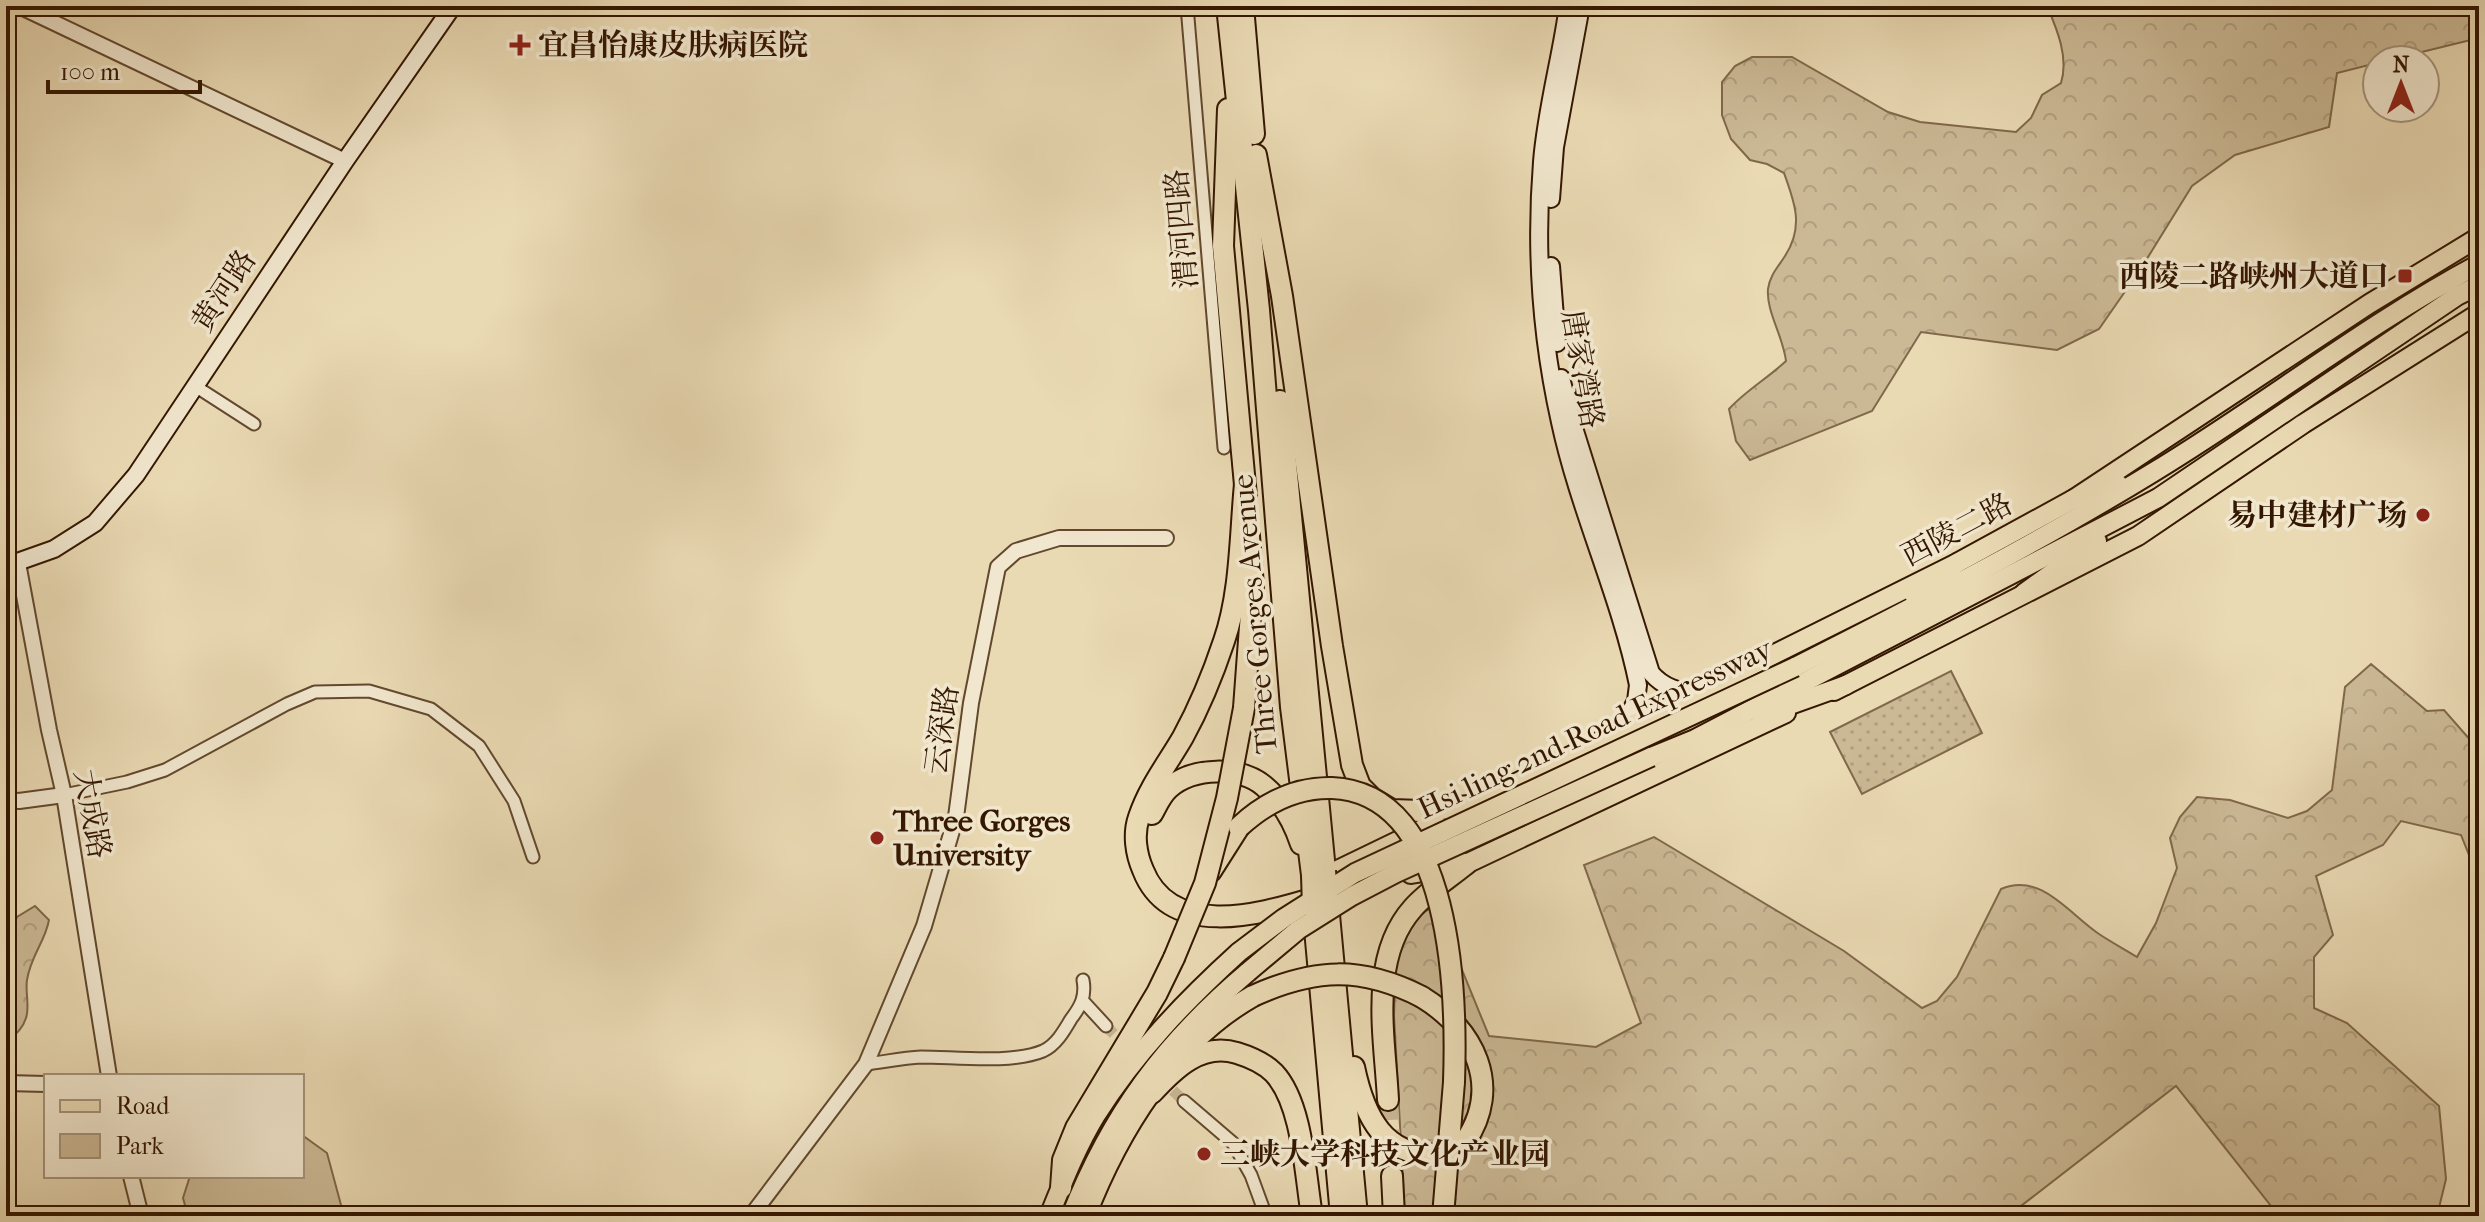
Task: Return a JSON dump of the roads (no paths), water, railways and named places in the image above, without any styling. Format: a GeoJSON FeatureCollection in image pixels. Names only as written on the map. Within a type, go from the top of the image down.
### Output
{"type":"FeatureCollection","features":[{"type":"Feature","properties":{"kind":"highway","name":"Three Gorges Avenue"},"geometry":{"type":"LineString","coordinates":[[1227,6],[1260,325],[1291,707],[1318,873]]}},
{"type":"Feature","properties":{"kind":"highway","name":"Three Gorges Avenue"},"geometry":{"type":"LineString","coordinates":[[1243,6],[1321,906],[1341,1216]]}},
{"type":"Feature","properties":{"kind":"highway"},"geometry":{"type":"LineString","coordinates":[[1205,883],[1227,798],[1244,708],[1253,586],[1223,246],[1231,53]]}},
{"type":"Feature","properties":{"kind":"highway"},"geometry":{"type":"LineString","coordinates":[[1256,155],[1282,296],[1352,765],[1360,786],[1392,810],[1421,811],[1469,806]]}},
{"type":"Feature","properties":{"kind":"highway"},"geometry":{"type":"LineString","coordinates":[[1245,484],[1232,616],[1204,697],[1137,820],[1138,859],[1146,878],[1158,894],[1177,909],[1210,917],[1246,915],[1389,876],[1466,864]]}},
{"type":"Feature","properties":{"kind":"highway"},"geometry":{"type":"LineString","coordinates":[[1318,873],[1297,829],[1278,800],[1262,783],[1235,772],[1210,772],[1182,779],[1168,789],[1147,824],[1146,848],[1154,874],[1183,901],[1206,908],[1235,909],[1266,905],[1435,824]]}},
{"type":"Feature","properties":{"kind":"highway"},"geometry":{"type":"LineString","coordinates":[[1061,1188],[1063,1160],[1076,1128],[1157,993],[1205,883],[1227,842],[1253,815],[1281,797],[1323,788],[1340,788],[1378,800],[1407,828],[1421,852],[1436,898],[1455,1000],[1454,1082],[1443,1216]]}},
{"type":"Feature","properties":{"kind":"highway"},"geometry":{"type":"LineString","coordinates":[[1388,1100],[1384,999],[1388,952],[1397,929],[1414,907],[1466,864]]}},
{"type":"Feature","properties":{"kind":"highway","name":"Three Gorges Avenue"},"geometry":{"type":"LineString","coordinates":[[1321,906],[1334,952],[1357,1216]]}},
{"type":"Feature","properties":{"kind":"highway"},"geometry":{"type":"LineString","coordinates":[[1334,952],[1350,1050],[1365,1109],[1379,1132],[1397,1146],[1425,1156],[1442,1154]]}},
{"type":"Feature","properties":{"kind":"highway"},"geometry":{"type":"LineString","coordinates":[[1085,1216],[1098,1182],[1152,1093],[1193,1041],[1222,1015],[1253,996],[1301,978],[1333,973],[1382,980],[1422,997],[1462,1030],[1477,1059],[1481,1075],[1480,1103],[1465,1142]]}},
{"type":"Feature","properties":{"kind":"highway"},"geometry":{"type":"LineString","coordinates":[[1152,1093],[1172,1071],[1209,1051],[1229,1051],[1250,1057],[1273,1071],[1294,1110],[1312,1216]]}},
{"type":"Feature","properties":{"kind":"highway"},"geometry":{"type":"LineString","coordinates":[[1392,1176],[1394,1216]]}},
{"type":"Feature","properties":{"kind":"main road","name":"黄河路"},"geometry":{"type":"LineString","coordinates":[[12,564],[54,549],[95,523],[136,475],[345,161],[453,6]]}},
{"type":"Feature","properties":{"kind":"main road","name":"唐家湾路"},"geometry":{"type":"LineString","coordinates":[[1568,6],[1542,160],[1542,307],[1550,374],[1561,426],[1638,685],[1636,701],[1621,729]]}},
{"type":"Feature","properties":{"kind":"main road","name":"唐家湾路"},"geometry":{"type":"LineString","coordinates":[[1581,6],[1555,147],[1551,198],[1550,255],[1562,379],[1575,431],[1651,673],[1673,690],[1698,694]]}},
{"type":"Feature","properties":{"kind":"main road","name":"西陵二路"},"geometry":{"type":"LineString","coordinates":[[1435,824],[1957,563],[2074,499],[2369,304],[2479,237]]}},
{"type":"Feature","properties":{"kind":"main road","name":"Hsi ling 2nd Road Expressway"},"geometry":{"type":"LineString","coordinates":[[1049,1216],[1095,1116],[1124,1075],[1166,1022],[1239,952],[1284,918],[1355,873],[1795,667],[2040,538],[2152,474],[2266,402],[2429,291],[2479,264]]}},
{"type":"Feature","properties":{"kind":"main road","name":"Hsi ling 2nd Road Expressway"},"geometry":{"type":"LineString","coordinates":[[1071,1216],[1101,1147],[1166,1050],[1195,1019],[1298,930],[1389,876],[1695,739],[2158,498],[2457,296],[2479,285]]}},
{"type":"Feature","properties":{"kind":"main road"},"geometry":{"type":"LineString","coordinates":[[1466,864],[1846,685],[2138,536],[2303,424],[2479,313]]}},
{"type":"Feature","properties":{"kind":"main road"},"geometry":{"type":"LineString","coordinates":[[2074,499],[2152,474]]}},
{"type":"Feature","properties":{"kind":"main road"},"geometry":{"type":"LineString","coordinates":[[2024,593],[2158,498]]}},
{"type":"Feature","properties":{"kind":"main road"},"geometry":{"type":"LineString","coordinates":[[1869,629],[1957,563]]}},
{"type":"Feature","properties":{"kind":"main road"},"geometry":{"type":"LineString","coordinates":[[1695,739],[1846,685]]}},
{"type":"Feature","properties":{"kind":"main road"},"geometry":{"type":"LineString","coordinates":[[1521,781],[1508,790],[1500,801],[1501,817],[1507,826],[1517,830],[1530,829],[1557,821]]}},
{"type":"Feature","properties":{"kind":"street"},"geometry":{"type":"LineString","coordinates":[[19,6],[345,161]]}},
{"type":"Feature","properties":{"kind":"street","name":"渭河四路"},"geometry":{"type":"LineString","coordinates":[[1187,6],[1224,448]]}},
{"type":"Feature","properties":{"kind":"street"},"geometry":{"type":"LineString","coordinates":[[195,386],[254,424]]}},
{"type":"Feature","properties":{"kind":"street","name":"云深路"},"geometry":{"type":"LineString","coordinates":[[751,1216],[866,1064],[924,926],[956,817],[971,703],[998,567],[1016,551],[1059,538],[1166,538]]}},
{"type":"Feature","properties":{"kind":"street","name":"大成路"},"geometry":{"type":"LineString","coordinates":[[12,564],[64,795],[109,1074]]}},
{"type":"Feature","properties":{"kind":"street"},"geometry":{"type":"LineString","coordinates":[[6,800],[64,795],[127,782],[165,770],[315,692],[369,691],[431,709],[479,746],[514,801],[533,857]]}},
{"type":"Feature","properties":{"kind":"street"},"geometry":{"type":"LineString","coordinates":[[866,1064],[917,1057],[1028,1055],[1053,1045],[1083,1001],[1083,980]]}},
{"type":"Feature","properties":{"kind":"street"},"geometry":{"type":"LineString","coordinates":[[1083,1001],[1106,1026]]}},
{"type":"Feature","properties":{"kind":"street"},"geometry":{"type":"LineString","coordinates":[[6,1083],[44,1084]]}},
{"type":"Feature","properties":{"kind":"street"},"geometry":{"type":"LineString","coordinates":[[1184,1101],[1233,1143],[1251,1175],[1266,1216]]}},
{"type":"Feature","properties":{"kind":"street"},"geometry":{"type":"LineString","coordinates":[[132,1178],[141,1216]]}},
{"type":"Feature","properties":{"kind":"waterway"},"geometry":{"type":"LineString","coordinates":[[2479,1110],[2479,1216]]}},
{"type":"Feature","properties":{"kind":"tunnel"},"geometry":{"type":"LineString","coordinates":[[1106,1026],[1128,1048]]}},
{"type":"Feature","properties":{"kind":"tunnel"},"geometry":{"type":"LineString","coordinates":[[1161,1079],[1184,1101]]}},
{"type":"Feature","properties":{"kind":"tunnel"},"geometry":{"type":"LineString","coordinates":[[1388,1100],[1392,1176]]}},
{"type":"Feature","properties":{"kind":"place","name":"宜昌怡康皮肤病医院"},"geometry":{"type":"Point","coordinates":[520,45]}},
{"type":"Feature","properties":{"kind":"place","name":"西陵二路峡州大道口"},"geometry":{"type":"Point","coordinates":[2405,276]}},
{"type":"Feature","properties":{"kind":"place","name":"易中建材广场"},"geometry":{"type":"Point","coordinates":[2423,515]}},
{"type":"Feature","properties":{"kind":"place","name":"Three Gorges University"},"geometry":{"type":"Point","coordinates":[877,838]}},
{"type":"Feature","properties":{"kind":"place","name":"三峡大学科技文化产业园"},"geometry":{"type":"Point","coordinates":[1204,1154]}}]}
